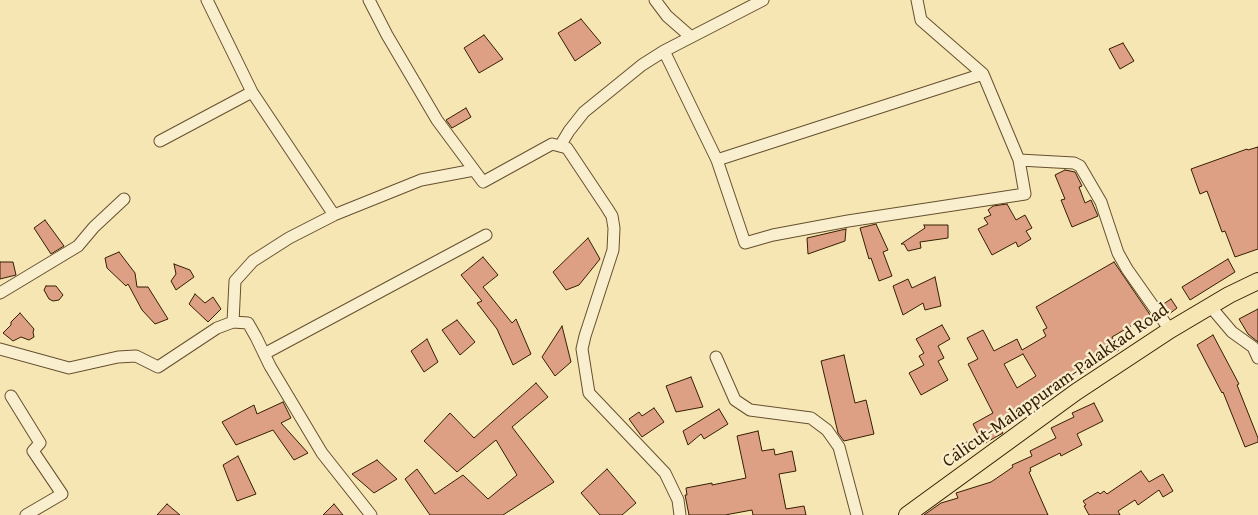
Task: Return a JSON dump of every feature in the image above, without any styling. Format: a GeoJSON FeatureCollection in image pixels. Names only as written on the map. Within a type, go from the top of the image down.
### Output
{"type":"FeatureCollection","features":[{"type":"Feature","properties":{"kind":"highway","name":"Calicut-Malappuram-Palakkad Road"},"geometry":{"type":"LineString","coordinates":[[907,515],[1076,392],[1170,330],[1210,306],[1258,281]]}},
{"type":"Feature","properties":{"kind":"street"},"geometry":{"type":"LineString","coordinates":[[207,0],[252,92],[334,215]]}},
{"type":"Feature","properties":{"kind":"street"},"geometry":{"type":"LineString","coordinates":[[369,0],[387,35],[437,120],[483,182],[552,144],[560,146],[567,148],[612,216],[614,228],[613,250],[582,350],[589,393],[665,473],[678,500],[680,515]]}},
{"type":"Feature","properties":{"kind":"street"},"geometry":{"type":"LineString","coordinates":[[655,0],[667,16],[691,38]]}},
{"type":"Feature","properties":{"kind":"street"},"geometry":{"type":"LineString","coordinates":[[560,146],[584,112],[642,66],[664,51],[763,0]]}},
{"type":"Feature","properties":{"kind":"street"},"geometry":{"type":"LineString","coordinates":[[664,51],[717,160],[745,242],[848,221],[1025,194],[1019,160],[983,74],[921,20],[917,0]]}},
{"type":"Feature","properties":{"kind":"street"},"geometry":{"type":"LineString","coordinates":[[717,160],[983,74]]}},
{"type":"Feature","properties":{"kind":"street"},"geometry":{"type":"LineString","coordinates":[[160,141],[252,92]]}},
{"type":"Feature","properties":{"kind":"street"},"geometry":{"type":"LineString","coordinates":[[1019,160],[1074,163],[1080,166],[1101,202],[1118,253],[1127,270],[1170,330]]}},
{"type":"Feature","properties":{"kind":"street"},"geometry":{"type":"LineString","coordinates":[[233,322],[235,281],[253,261],[290,238],[334,215],[421,180],[474,170]]}},
{"type":"Feature","properties":{"kind":"street"},"geometry":{"type":"LineString","coordinates":[[0,293],[78,246],[94,226],[124,199]]}},
{"type":"Feature","properties":{"kind":"street"},"geometry":{"type":"LineString","coordinates":[[264,354],[486,235]]}},
{"type":"Feature","properties":{"kind":"street"},"geometry":{"type":"LineString","coordinates":[[1210,306],[1232,332],[1253,347],[1258,358]]}},
{"type":"Feature","properties":{"kind":"street"},"geometry":{"type":"LineString","coordinates":[[0,349],[69,368],[118,357],[136,356],[158,367],[217,328],[233,322],[248,323],[270,366],[322,453],[372,515]]}},
{"type":"Feature","properties":{"kind":"street"},"geometry":{"type":"LineString","coordinates":[[716,357],[735,400],[750,410],[811,418],[827,430],[839,447],[857,515]]}},
{"type":"Feature","properties":{"kind":"street"},"geometry":{"type":"LineString","coordinates":[[11,396],[40,443],[33,451],[62,494],[26,515]]}},
{"type":"Feature","properties":{"kind":"building"},"geometry":{"type":"Polygon","coordinates":[[[581,19],[601,43],[575,61],[558,33],[581,19]]]}},
{"type":"Feature","properties":{"kind":"building"},"geometry":{"type":"Polygon","coordinates":[[[484,35],[503,59],[479,73],[464,48],[484,35]]]}},
{"type":"Feature","properties":{"kind":"building"},"geometry":{"type":"Polygon","coordinates":[[[1123,43],[1134,61],[1120,69],[1109,49],[1123,43]]]}},
{"type":"Feature","properties":{"kind":"building"},"geometry":{"type":"Polygon","coordinates":[[[466,108],[471,117],[452,128],[446,120],[466,108]]]}},
{"type":"Feature","properties":{"kind":"building"},"geometry":{"type":"Polygon","coordinates":[[[1258,147],[1258,249],[1235,257],[1225,231],[1222,232],[1207,191],[1200,194],[1191,169],[1247,149],[1258,147]]]}},
{"type":"Feature","properties":{"kind":"building"},"geometry":{"type":"Polygon","coordinates":[[[1065,170],[1075,172],[1082,186],[1079,187],[1085,203],[1091,200],[1098,216],[1072,227],[1061,200],[1065,199],[1055,175],[1065,170]]]}},
{"type":"Feature","properties":{"kind":"building"},"geometry":{"type":"Polygon","coordinates":[[[1007,204],[1016,220],[1025,215],[1032,228],[1026,231],[1031,239],[1018,247],[1016,242],[992,255],[978,229],[988,224],[984,218],[991,215],[988,210],[993,206],[1007,204]]]}},
{"type":"Feature","properties":{"kind":"building"},"geometry":{"type":"Polygon","coordinates":[[[45,220],[64,246],[51,254],[34,228],[45,220]]]}},
{"type":"Feature","properties":{"kind":"building"},"geometry":{"type":"Polygon","coordinates":[[[876,224],[888,250],[883,252],[892,276],[879,281],[871,258],[869,259],[860,228],[876,224]]]}},
{"type":"Feature","properties":{"kind":"building"},"geometry":{"type":"Polygon","coordinates":[[[924,225],[948,225],[948,238],[920,242],[921,248],[908,251],[904,244],[901,244],[925,228],[924,225]]]}},
{"type":"Feature","properties":{"kind":"building"},"geometry":{"type":"Polygon","coordinates":[[[846,229],[845,241],[808,254],[807,238],[846,229]]]}},
{"type":"Feature","properties":{"kind":"building"},"geometry":{"type":"Polygon","coordinates":[[[588,238],[600,259],[579,285],[566,290],[553,272],[588,238]]]}},
{"type":"Feature","properties":{"kind":"building"},"geometry":{"type":"Polygon","coordinates":[[[119,252],[135,273],[137,287],[148,287],[168,319],[155,324],[142,310],[128,284],[126,286],[107,268],[105,258],[119,252]]]}},
{"type":"Feature","properties":{"kind":"building"},"geometry":{"type":"Polygon","coordinates":[[[483,257],[498,275],[483,287],[512,323],[516,319],[531,354],[513,365],[497,329],[477,303],[482,301],[461,275],[483,257]]]}},
{"type":"Feature","properties":{"kind":"building"},"geometry":{"type":"Polygon","coordinates":[[[1228,259],[1235,272],[1190,300],[1182,287],[1228,259]]]}},
{"type":"Feature","properties":{"kind":"building"},"geometry":{"type":"Polygon","coordinates":[[[0,262],[13,262],[16,275],[0,279],[0,262]]]}},
{"type":"Feature","properties":{"kind":"building"},"geometry":{"type":"Polygon","coordinates":[[[1114,262],[1155,322],[1145,327],[1141,320],[1112,337],[1119,350],[1025,404],[1026,407],[997,422],[1003,433],[958,458],[953,449],[979,436],[973,424],[993,413],[968,364],[978,359],[967,338],[983,330],[994,351],[1017,339],[1022,350],[1046,336],[1043,330],[1047,328],[1036,307],[1114,262]],[[1023,354],[1004,364],[1017,388],[1036,376],[1023,354]]]}},
{"type":"Feature","properties":{"kind":"building"},"geometry":{"type":"Polygon","coordinates":[[[174,264],[190,270],[194,277],[176,290],[171,281],[176,274],[174,264]]]}},
{"type":"Feature","properties":{"kind":"building"},"geometry":{"type":"Polygon","coordinates":[[[935,277],[941,306],[925,310],[923,303],[903,315],[893,286],[908,279],[912,288],[935,277]]]}},
{"type":"Feature","properties":{"kind":"building"},"geometry":{"type":"Polygon","coordinates":[[[46,286],[56,286],[63,295],[59,300],[53,301],[49,299],[44,290],[46,286]]]}},
{"type":"Feature","properties":{"kind":"building"},"geometry":{"type":"Polygon","coordinates":[[[195,294],[205,303],[213,297],[221,309],[208,322],[189,304],[195,294]]]}},
{"type":"Feature","properties":{"kind":"building"},"geometry":{"type":"Polygon","coordinates":[[[1171,299],[1177,308],[1168,315],[1162,305],[1171,299]]]}},
{"type":"Feature","properties":{"kind":"building"},"geometry":{"type":"Polygon","coordinates":[[[1258,309],[1258,342],[1248,334],[1239,319],[1258,309]]]}},
{"type":"Feature","properties":{"kind":"building"},"geometry":{"type":"Polygon","coordinates":[[[20,313],[34,329],[34,337],[29,340],[21,337],[13,341],[3,333],[20,313]]]}},
{"type":"Feature","properties":{"kind":"building"},"geometry":{"type":"Polygon","coordinates":[[[457,320],[475,342],[460,355],[442,330],[457,320]]]}},
{"type":"Feature","properties":{"kind":"building"},"geometry":{"type":"Polygon","coordinates":[[[942,325],[950,339],[938,346],[944,358],[938,361],[948,380],[921,395],[909,373],[924,365],[919,356],[924,353],[916,339],[942,325]]]}},
{"type":"Feature","properties":{"kind":"building"},"geometry":{"type":"Polygon","coordinates":[[[562,326],[571,362],[555,376],[542,357],[562,326]]]}},
{"type":"Feature","properties":{"kind":"building"},"geometry":{"type":"Polygon","coordinates":[[[1213,335],[1239,384],[1237,385],[1258,438],[1258,442],[1245,447],[1223,392],[1197,345],[1213,335]]]}},
{"type":"Feature","properties":{"kind":"building"},"geometry":{"type":"Polygon","coordinates":[[[427,339],[438,362],[424,372],[411,351],[427,339]]]}},
{"type":"Feature","properties":{"kind":"building"},"geometry":{"type":"Polygon","coordinates":[[[844,355],[855,403],[866,400],[874,434],[844,441],[838,433],[821,361],[844,355]]]}},
{"type":"Feature","properties":{"kind":"building"},"geometry":{"type":"Polygon","coordinates":[[[691,377],[703,407],[676,412],[666,386],[691,377]]]}},
{"type":"Feature","properties":{"kind":"building"},"geometry":{"type":"Polygon","coordinates":[[[536,383],[548,397],[512,427],[554,482],[503,515],[430,515],[405,479],[417,469],[435,494],[463,475],[488,499],[517,475],[496,440],[457,472],[424,441],[450,413],[474,438],[536,383]]]}},
{"type":"Feature","properties":{"kind":"building"},"geometry":{"type":"Polygon","coordinates":[[[283,402],[291,418],[281,423],[308,453],[294,460],[273,430],[236,445],[222,422],[254,405],[257,414],[283,402]]]}},
{"type":"Feature","properties":{"kind":"building"},"geometry":{"type":"Polygon","coordinates":[[[1094,403],[1103,421],[1077,434],[1082,445],[1061,456],[1060,453],[1030,468],[1031,471],[1029,472],[1048,515],[924,515],[941,503],[958,498],[956,493],[991,482],[1013,467],[1012,465],[1032,456],[1030,451],[1056,438],[1051,428],[1074,417],[1072,413],[1094,403]]]}},
{"type":"Feature","properties":{"kind":"building"},"geometry":{"type":"Polygon","coordinates":[[[654,408],[664,422],[642,437],[629,419],[639,412],[642,416],[654,408]]]}},
{"type":"Feature","properties":{"kind":"building"},"geometry":{"type":"Polygon","coordinates":[[[719,409],[728,424],[704,439],[701,434],[688,445],[683,431],[719,409]]]}},
{"type":"Feature","properties":{"kind":"building"},"geometry":{"type":"Polygon","coordinates":[[[758,431],[762,451],[774,449],[775,455],[792,451],[796,471],[779,474],[786,509],[804,506],[806,515],[753,515],[752,510],[725,515],[689,515],[685,495],[687,495],[686,488],[746,478],[737,436],[758,431]]]}},
{"type":"Feature","properties":{"kind":"building"},"geometry":{"type":"Polygon","coordinates":[[[238,456],[256,494],[237,501],[223,465],[238,456]]]}},
{"type":"Feature","properties":{"kind":"building"},"geometry":{"type":"Polygon","coordinates":[[[377,460],[397,479],[374,493],[352,474],[377,460]]]}},
{"type":"Feature","properties":{"kind":"building"},"geometry":{"type":"Polygon","coordinates":[[[607,469],[636,503],[622,515],[600,515],[581,493],[607,469]]]}},
{"type":"Feature","properties":{"kind":"building"},"geometry":{"type":"Polygon","coordinates":[[[1141,471],[1149,482],[1163,474],[1173,491],[1163,497],[1159,490],[1138,505],[1135,500],[1118,511],[1120,515],[1089,515],[1083,501],[1098,492],[1100,494],[1104,491],[1107,494],[1141,471]]]}},
{"type":"Feature","properties":{"kind":"building"},"geometry":{"type":"Polygon","coordinates":[[[167,504],[180,515],[157,515],[167,504]]]}},
{"type":"Feature","properties":{"kind":"building"},"geometry":{"type":"Polygon","coordinates":[[[334,504],[343,515],[323,515],[334,504]]]}}]}
